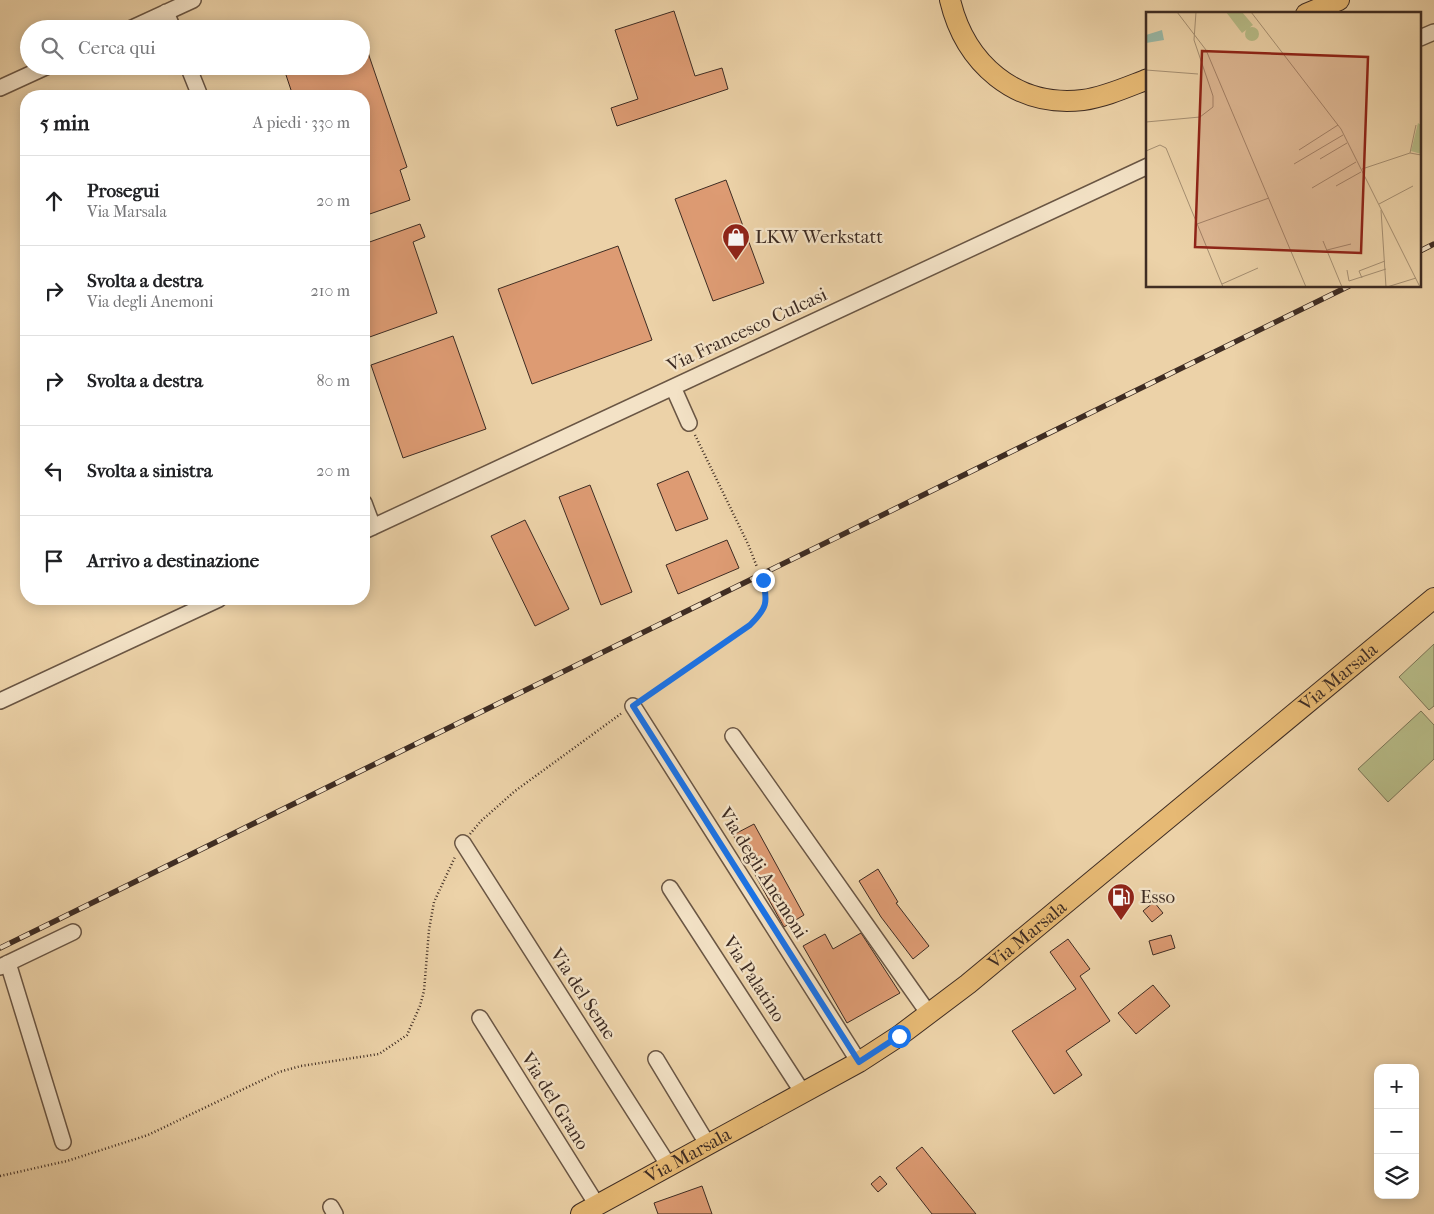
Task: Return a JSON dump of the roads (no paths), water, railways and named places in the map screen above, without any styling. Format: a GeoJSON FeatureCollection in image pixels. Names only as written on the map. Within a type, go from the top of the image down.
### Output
{"type":"FeatureCollection","features":[{"type":"Feature","properties":{"kind":"main road"},"geometry":{"type":"LineString","coordinates":[[950,0],[959,30],[972,52],[986,68],[1008,85],[1028,94],[1054,100],[1086,100],[1146,80]]}},
{"type":"Feature","properties":{"kind":"main road"},"geometry":{"type":"LineString","coordinates":[[1311,12],[1339,0]]}},
{"type":"Feature","properties":{"kind":"main road","name":"Via Marsala"},"geometry":{"type":"LineString","coordinates":[[601,1208],[669,1166],[859,1062],[929,1014],[984,972],[1434,598]]}},
{"type":"Feature","properties":{"kind":"street"},"geometry":{"type":"LineString","coordinates":[[149,20],[193,0]]}},
{"type":"Feature","properties":{"kind":"street"},"geometry":{"type":"LineString","coordinates":[[166,12],[169,20]]}},
{"type":"Feature","properties":{"kind":"street"},"geometry":{"type":"LineString","coordinates":[[1422,37],[1434,32]]}},
{"type":"Feature","properties":{"kind":"street"},"geometry":{"type":"LineString","coordinates":[[0,88],[28,75]]}},
{"type":"Feature","properties":{"kind":"street"},"geometry":{"type":"LineString","coordinates":[[192,75],[198,90]]}},
{"type":"Feature","properties":{"kind":"street","name":"Via Francesco Culcasi"},"geometry":{"type":"LineString","coordinates":[[370,529],[1146,167]]}},
{"type":"Feature","properties":{"kind":"street"},"geometry":{"type":"LineString","coordinates":[[673,387],[689,423]]}},
{"type":"Feature","properties":{"kind":"street"},"geometry":{"type":"LineString","coordinates":[[0,701],[206,605]]}},
{"type":"Feature","properties":{"kind":"street","name":"Via degli Anemoni"},"geometry":{"type":"LineString","coordinates":[[633,706],[859,1062]]}},
{"type":"Feature","properties":{"kind":"street"},"geometry":{"type":"LineString","coordinates":[[733,736],[929,1014]]}},
{"type":"Feature","properties":{"kind":"street","name":"Via del Seme"},"geometry":{"type":"LineString","coordinates":[[463,843],[669,1166]]}},
{"type":"Feature","properties":{"kind":"street","name":"Via Palatino"},"geometry":{"type":"LineString","coordinates":[[670,888],[803,1093]]}},
{"type":"Feature","properties":{"kind":"street"},"geometry":{"type":"LineString","coordinates":[[63,1142],[4,965],[73,932]]}},
{"type":"Feature","properties":{"kind":"street","name":"Via del Grano"},"geometry":{"type":"LineString","coordinates":[[480,1018],[601,1208]]}},
{"type":"Feature","properties":{"kind":"street"},"geometry":{"type":"LineString","coordinates":[[656,1059],[708,1145]]}},
{"type":"Feature","properties":{"kind":"railway"},"geometry":{"type":"LineString","coordinates":[[1422,250],[1434,244]]}},
{"type":"Feature","properties":{"kind":"railway"},"geometry":{"type":"LineString","coordinates":[[0,948],[1345,288]]}},
{"type":"Feature","properties":{"kind":"place","name":"LKW Werkstatt"},"geometry":{"type":"Point","coordinates":[736,261]}},
{"type":"Feature","properties":{"kind":"place","name":"Esso"},"geometry":{"type":"Point","coordinates":[1121,921]}}]}
